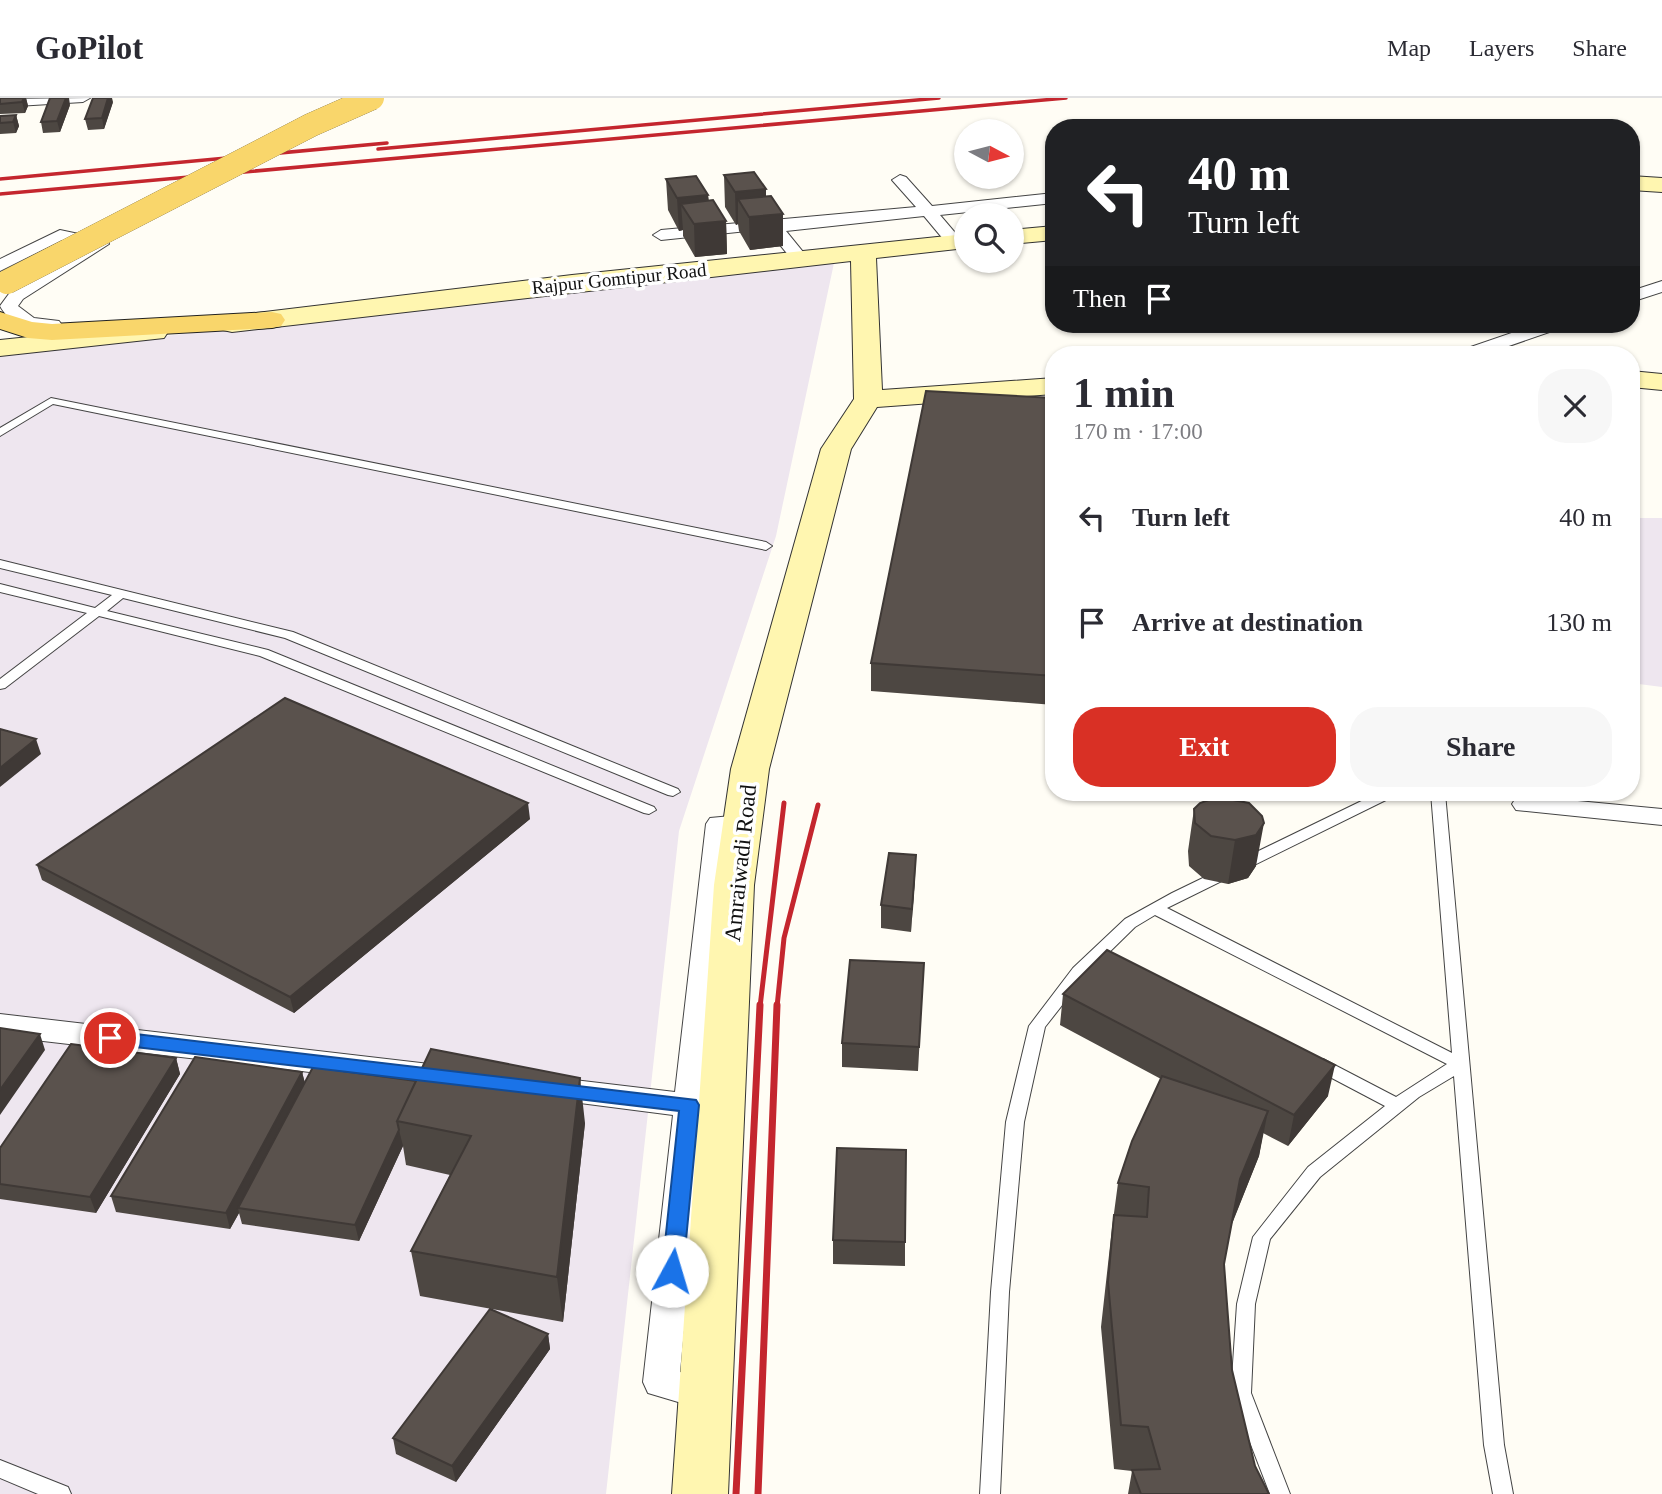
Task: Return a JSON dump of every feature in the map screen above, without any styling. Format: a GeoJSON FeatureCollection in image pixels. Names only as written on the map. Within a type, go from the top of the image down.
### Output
{"type":"FeatureCollection","features":[{"type":"Feature","properties":{"kind":"main road"},"geometry":{"type":"LineString","coordinates":[[1,280],[293,120],[341,98]]}},
{"type":"Feature","properties":{"kind":"main road"},"geometry":{"type":"LineString","coordinates":[[1,280],[311,125],[372,98]]}},
{"type":"Feature","properties":{"kind":"main road"},"geometry":{"type":"LineString","coordinates":[[1640,184],[1662,185]]}},
{"type":"Feature","properties":{"kind":"main road"},"geometry":{"type":"LineString","coordinates":[[1024,236],[1045,234]]}},
{"type":"Feature","properties":{"kind":"main road","name":"Rajpur Gomtipur Road"},"geometry":{"type":"LineString","coordinates":[[0,348],[954,243]]}},
{"type":"Feature","properties":{"kind":"main road"},"geometry":{"type":"LineString","coordinates":[[863,251],[868,399],[1045,387]]}},
{"type":"Feature","properties":{"kind":"main road"},"geometry":{"type":"LineString","coordinates":[[0,320],[28,330],[52,332],[272,320]]}},
{"type":"Feature","properties":{"kind":"main road"},"geometry":{"type":"LineString","coordinates":[[1640,380],[1662,382]]}},
{"type":"Feature","properties":{"kind":"main road","name":"Amraiwadi Road"},"geometry":{"type":"LineString","coordinates":[[700,1494],[734,885],[750,769],[836,449],[868,399]]}},
{"type":"Feature","properties":{"kind":"street"},"geometry":{"type":"LineString","coordinates":[[0,103],[83,98]]}},
{"type":"Feature","properties":{"kind":"street"},"geometry":{"type":"LineString","coordinates":[[900,180],[954,236]]}},
{"type":"Feature","properties":{"kind":"street"},"geometry":{"type":"LineString","coordinates":[[661,235],[1045,199]]}},
{"type":"Feature","properties":{"kind":"street"},"geometry":{"type":"LineString","coordinates":[[760,206],[800,258]]}},
{"type":"Feature","properties":{"kind":"street"},"geometry":{"type":"LineString","coordinates":[[1,280],[60,235],[102,244],[17,295],[9,306],[12,314],[24,321],[68,325],[252,313],[272,320]]}},
{"type":"Feature","properties":{"kind":"street"},"geometry":{"type":"LineString","coordinates":[[1640,294],[1662,286]]}},
{"type":"Feature","properties":{"kind":"street"},"geometry":{"type":"LineString","coordinates":[[1492,346],[1529,333]]}},
{"type":"Feature","properties":{"kind":"street"},"geometry":{"type":"LineString","coordinates":[[1525,804],[1662,817]]}},
{"type":"Feature","properties":{"kind":"street"},"geometry":{"type":"LineString","coordinates":[[705,1394],[661,1382],[719,824],[742,822]]}},
{"type":"Feature","properties":{"kind":"street"},"geometry":{"type":"LineString","coordinates":[[0,1025],[483,1081]]}},
{"type":"Feature","properties":{"kind":"street"},"geometry":{"type":"LineString","coordinates":[[524,1086],[689,1105]]}},
{"type":"Feature","properties":{"kind":"lane"},"geometry":{"type":"LineString","coordinates":[[0,433],[51,401],[766,546]]}},
{"type":"Feature","properties":{"kind":"lane"},"geometry":{"type":"LineString","coordinates":[[0,564],[289,635],[673,792]]}},
{"type":"Feature","properties":{"kind":"lane"},"geometry":{"type":"LineString","coordinates":[[0,588],[264,653],[649,810]]}},
{"type":"Feature","properties":{"kind":"lane"},"geometry":{"type":"LineString","coordinates":[[0,685],[122,593]]}},
{"type":"Feature","properties":{"kind":"lane"},"geometry":{"type":"LineString","coordinates":[[619,798],[643,780]]}},
{"type":"Feature","properties":{"kind":"lane"},"geometry":{"type":"LineString","coordinates":[[990,1494],[1000,1292],[1015,1122],[1037,1026],[1079,972],[1109,952],[1130,923],[1373,801]]}},
{"type":"Feature","properties":{"kind":"lane"},"geometry":{"type":"LineString","coordinates":[[1439,801],[1456,977],[1494,1445],[1503,1494]]}},
{"type":"Feature","properties":{"kind":"lane"},"geometry":{"type":"LineString","coordinates":[[1156,909],[1461,1064]]}},
{"type":"Feature","properties":{"kind":"lane"},"geometry":{"type":"LineString","coordinates":[[1300,1054],[1398,1106]]}},
{"type":"Feature","properties":{"kind":"lane"},"geometry":{"type":"LineString","coordinates":[[1280,1494],[1241,1393],[1246,1304],[1262,1237],[1314,1172],[1413,1093],[1461,1064]]}},
{"type":"Feature","properties":{"kind":"lane"},"geometry":{"type":"LineString","coordinates":[[0,1469],[61,1494]]}},
{"type":"Feature","properties":{"kind":"shaded area"},"geometry":{"type":"Polygon","coordinates":[[[834,263],[776,536],[679,831],[606,1494],[0,1494],[0,354],[834,263]]]}},
{"type":"Feature","properties":{"kind":"shaded area"},"geometry":{"type":"Polygon","coordinates":[[[1640,518],[1662,518],[1662,687],[1640,684],[1640,518]]]}},
{"type":"Feature","properties":{"kind":"building"},"geometry":{"type":"Polygon","coordinates":[[[0,98],[24,98],[22,102],[0,104],[0,98]]]}},
{"type":"Feature","properties":{"kind":"building"},"geometry":{"type":"Polygon","coordinates":[[[50,98],[66,98],[57,121],[41,122],[50,98]]]}},
{"type":"Feature","properties":{"kind":"building"},"geometry":{"type":"Polygon","coordinates":[[[93,98],[108,98],[102,118],[85,119],[93,98]]]}},
{"type":"Feature","properties":{"kind":"building"},"geometry":{"type":"Polygon","coordinates":[[[16,115],[13,122],[0,123],[0,116],[16,115]]]}},
{"type":"Feature","properties":{"kind":"building"},"geometry":{"type":"Polygon","coordinates":[[[754,172],[766,189],[735,192],[724,175],[754,172]]]}},
{"type":"Feature","properties":{"kind":"building"},"geometry":{"type":"Polygon","coordinates":[[[696,176],[708,195],[677,198],[666,179],[696,176]]]}},
{"type":"Feature","properties":{"kind":"building"},"geometry":{"type":"Polygon","coordinates":[[[771,196],[783,214],[749,217],[738,199],[771,196]]]}},
{"type":"Feature","properties":{"kind":"building"},"geometry":{"type":"Polygon","coordinates":[[[713,200],[726,221],[694,224],[681,204],[713,200]]]}},
{"type":"Feature","properties":{"kind":"building"},"geometry":{"type":"Polygon","coordinates":[[[926,391],[1045,398],[1045,675],[871,663],[926,391]]]}},
{"type":"Feature","properties":{"kind":"building"},"geometry":{"type":"Polygon","coordinates":[[[285,698],[528,803],[290,997],[37,865],[285,698]]]}},
{"type":"Feature","properties":{"kind":"building"},"geometry":{"type":"Polygon","coordinates":[[[0,729],[36,739],[0,768],[0,729]]]}},
{"type":"Feature","properties":{"kind":"building"},"geometry":{"type":"Polygon","coordinates":[[[1200,803],[1249,803],[1262,816],[1264,823],[1256,835],[1235,840],[1211,836],[1195,823],[1194,809],[1200,803]]]}},
{"type":"Feature","properties":{"kind":"building"},"geometry":{"type":"Polygon","coordinates":[[[889,853],[916,855],[912,909],[881,905],[889,853]]]}},
{"type":"Feature","properties":{"kind":"building"},"geometry":{"type":"Polygon","coordinates":[[[1107,950],[1335,1065],[1294,1115],[1063,994],[1107,950]]]}},
{"type":"Feature","properties":{"kind":"building"},"geometry":{"type":"Polygon","coordinates":[[[850,960],[924,963],[919,1047],[842,1043],[850,960]]]}},
{"type":"Feature","properties":{"kind":"building"},"geometry":{"type":"Polygon","coordinates":[[[0,1028],[40,1034],[0,1090],[0,1028]]]}},
{"type":"Feature","properties":{"kind":"building"},"geometry":{"type":"Polygon","coordinates":[[[71,1044],[176,1058],[90,1197],[0,1184],[0,1148],[71,1044]]]}},
{"type":"Feature","properties":{"kind":"building"},"geometry":{"type":"Polygon","coordinates":[[[431,1049],[580,1078],[557,1277],[411,1251],[471,1136],[397,1121],[431,1049]]]}},
{"type":"Feature","properties":{"kind":"building"},"geometry":{"type":"Polygon","coordinates":[[[195,1057],[302,1072],[226,1213],[111,1196],[195,1057]]]}},
{"type":"Feature","properties":{"kind":"building"},"geometry":{"type":"Polygon","coordinates":[[[313,1067],[416,1081],[397,1121],[399,1130],[355,1225],[238,1208],[313,1067]]]}},
{"type":"Feature","properties":{"kind":"building"},"geometry":{"type":"Polygon","coordinates":[[[1162,1076],[1268,1111],[1240,1179],[1224,1264],[1232,1370],[1255,1466],[1269,1494],[1141,1494],[1132,1470],[1160,1469],[1148,1427],[1121,1425],[1108,1282],[1114,1215],[1147,1217],[1149,1187],[1118,1183],[1132,1141],[1162,1076]]]}},
{"type":"Feature","properties":{"kind":"building"},"geometry":{"type":"Polygon","coordinates":[[[837,1148],[906,1150],[905,1242],[833,1240],[837,1148]]]}},
{"type":"Feature","properties":{"kind":"building"},"geometry":{"type":"Polygon","coordinates":[[[490,1309],[548,1334],[452,1466],[393,1438],[490,1309]]]}},
{"type":"Feature","properties":{"kind":"railway"},"geometry":{"type":"LineString","coordinates":[[378,149],[939,98]]}},
{"type":"Feature","properties":{"kind":"railway"},"geometry":{"type":"LineString","coordinates":[[0,194],[1066,98]]}},
{"type":"Feature","properties":{"kind":"railway"},"geometry":{"type":"LineString","coordinates":[[0,179],[387,143]]}},
{"type":"Feature","properties":{"kind":"railway"},"geometry":{"type":"LineString","coordinates":[[760,1007],[784,803]]}},
{"type":"Feature","properties":{"kind":"railway"},"geometry":{"type":"LineString","coordinates":[[777,1007],[784,938],[818,805]]}},
{"type":"Feature","properties":{"kind":"railway"},"geometry":{"type":"LineString","coordinates":[[736,1494],[760,1005]]}},
{"type":"Feature","properties":{"kind":"railway"},"geometry":{"type":"LineString","coordinates":[[758,1494],[777,1005]]}},
{"type":"Feature","properties":{"kind":"route"},"geometry":{"type":"LineString","coordinates":[[110,1038],[689,1105],[672,1271]]}}]}
